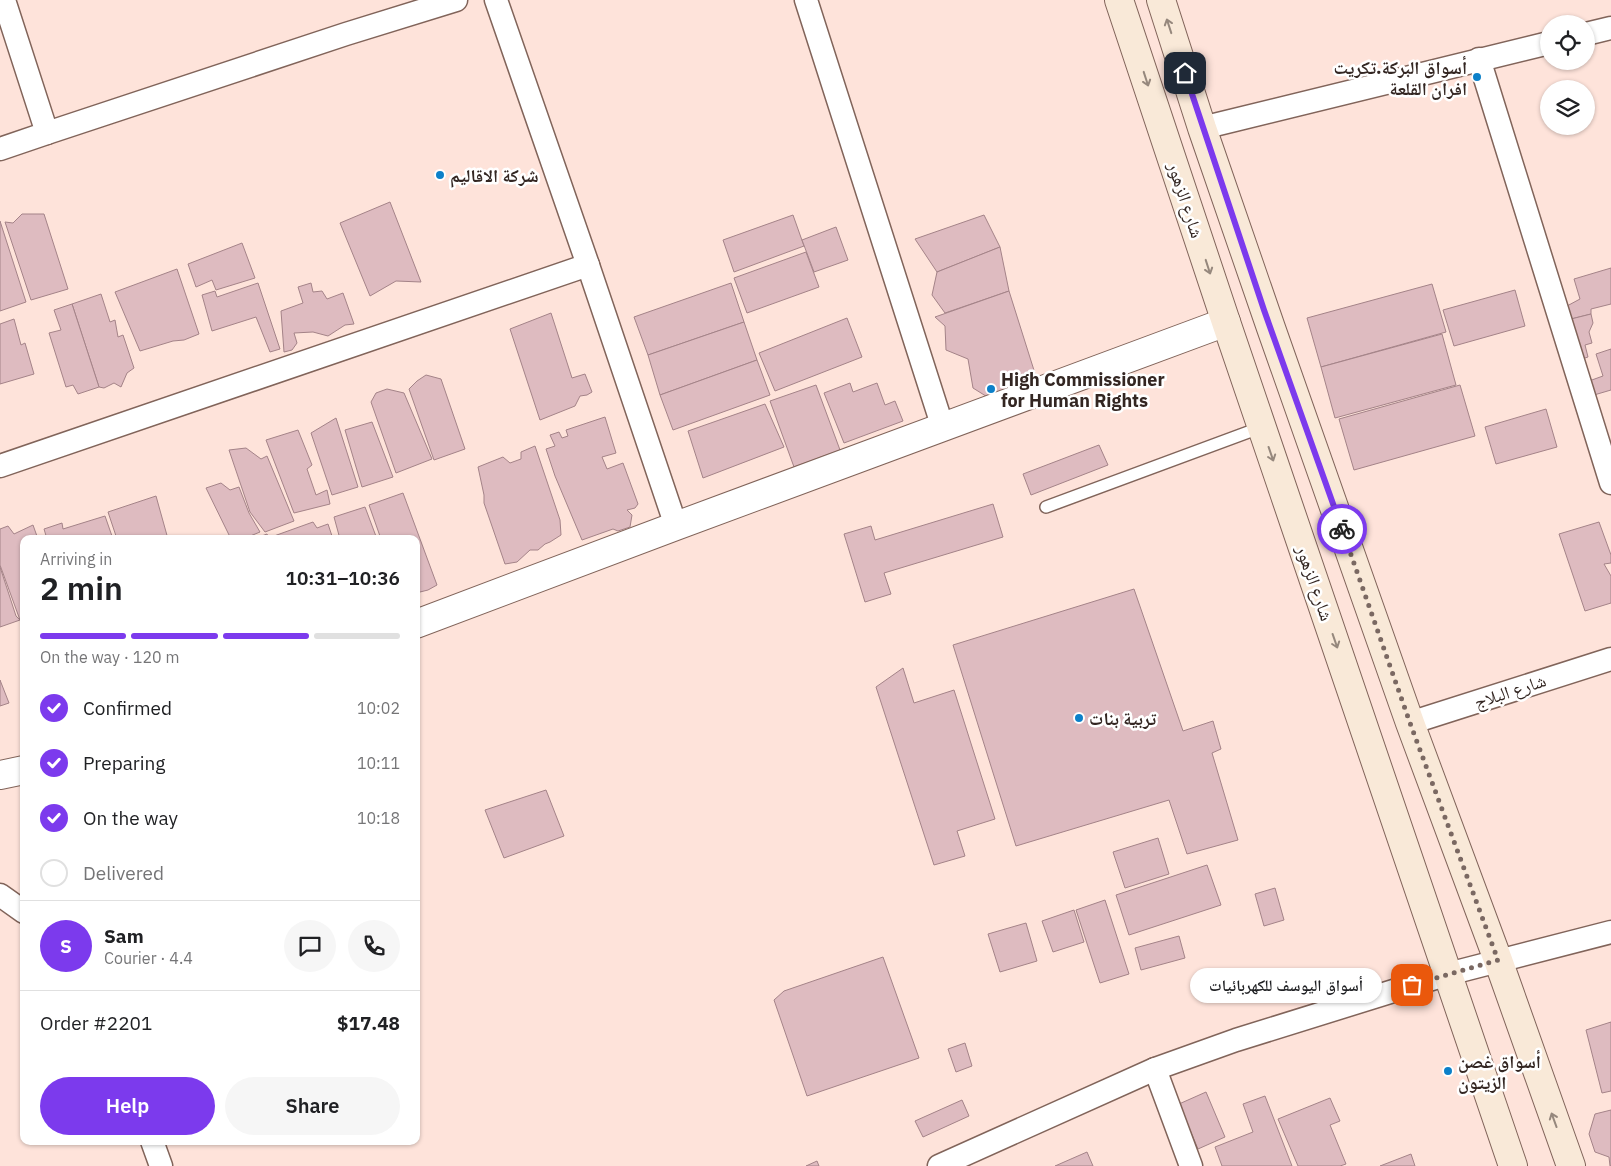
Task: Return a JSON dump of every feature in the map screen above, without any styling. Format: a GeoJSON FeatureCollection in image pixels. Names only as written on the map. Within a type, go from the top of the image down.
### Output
{"type":"FeatureCollection","features":[{"type":"Feature","properties":{"kind":"main road","name":"شارع الزهور"},"geometry":{"type":"LineString","coordinates":[[1119,0],[1226,322],[1513,1166]]}},
{"type":"Feature","properties":{"kind":"main road"},"geometry":{"type":"LineString","coordinates":[[1161,0],[1202,128],[1271,328],[1410,723],[1498,960],[1571,1166]]}},
{"type":"Feature","properties":{"kind":"street"},"geometry":{"type":"LineString","coordinates":[[4,0],[47,133]]}},
{"type":"Feature","properties":{"kind":"street"},"geometry":{"type":"LineString","coordinates":[[0,149],[346,34],[456,0]]}},
{"type":"Feature","properties":{"kind":"street"},"geometry":{"type":"LineString","coordinates":[[496,0],[676,526]]}},
{"type":"Feature","properties":{"kind":"street"},"geometry":{"type":"LineString","coordinates":[[806,0],[943,428]]}},
{"type":"Feature","properties":{"kind":"street"},"geometry":{"type":"LineString","coordinates":[[1595,32],[1611,28]]}},
{"type":"Feature","properties":{"kind":"street"},"geometry":{"type":"LineString","coordinates":[[1202,128],[1540,44]]}},
{"type":"Feature","properties":{"kind":"street"},"geometry":{"type":"LineString","coordinates":[[1479,59],[1611,482]]}},
{"type":"Feature","properties":{"kind":"street"},"geometry":{"type":"LineString","coordinates":[[0,466],[588,265]]}},
{"type":"Feature","properties":{"kind":"street"},"geometry":{"type":"LineString","coordinates":[[420,622],[1226,322]]}},
{"type":"Feature","properties":{"kind":"street","name":"شارع البلاج"},"geometry":{"type":"LineString","coordinates":[[1410,723],[1611,659]]}},
{"type":"Feature","properties":{"kind":"street"},"geometry":{"type":"LineString","coordinates":[[0,775],[20,771]]}},
{"type":"Feature","properties":{"kind":"street"},"geometry":{"type":"LineString","coordinates":[[0,895],[20,909]]}},
{"type":"Feature","properties":{"kind":"street"},"geometry":{"type":"LineString","coordinates":[[939,1166],[1155,1069],[1236,1040],[1448,974],[1611,932]]}},
{"type":"Feature","properties":{"kind":"street"},"geometry":{"type":"LineString","coordinates":[[1155,1069],[1192,1166]]}},
{"type":"Feature","properties":{"kind":"street"},"geometry":{"type":"LineString","coordinates":[[153,1145],[161,1166]]}},
{"type":"Feature","properties":{"kind":"lane"},"geometry":{"type":"LineString","coordinates":[[1046,507],[1262,427]]}},
{"type":"Feature","properties":{"kind":"building"},"geometry":{"type":"Polygon","coordinates":[[[390,202],[421,282],[396,281],[370,296],[340,223],[390,202]]]}},
{"type":"Feature","properties":{"kind":"building"},"geometry":{"type":"Polygon","coordinates":[[[22,214],[44,214],[68,289],[31,300],[5,222],[13,223],[22,214]]]}},
{"type":"Feature","properties":{"kind":"building"},"geometry":{"type":"Polygon","coordinates":[[[793,215],[804,246],[734,272],[723,240],[793,215]]]}},
{"type":"Feature","properties":{"kind":"building"},"geometry":{"type":"Polygon","coordinates":[[[984,215],[1000,247],[937,272],[915,239],[984,215]]]}},
{"type":"Feature","properties":{"kind":"building"},"geometry":{"type":"Polygon","coordinates":[[[0,221],[26,302],[0,311],[0,221]]]}},
{"type":"Feature","properties":{"kind":"building"},"geometry":{"type":"Polygon","coordinates":[[[836,227],[848,260],[814,272],[802,240],[836,227]]]}},
{"type":"Feature","properties":{"kind":"building"},"geometry":{"type":"Polygon","coordinates":[[[242,243],[255,278],[216,290],[212,280],[196,287],[188,264],[242,243]]]}},
{"type":"Feature","properties":{"kind":"building"},"geometry":{"type":"Polygon","coordinates":[[[1000,247],[1009,291],[945,313],[932,295],[937,272],[1000,247]]]}},
{"type":"Feature","properties":{"kind":"building"},"geometry":{"type":"Polygon","coordinates":[[[806,252],[819,287],[747,313],[734,278],[806,252]]]}},
{"type":"Feature","properties":{"kind":"building"},"geometry":{"type":"Polygon","coordinates":[[[1611,268],[1611,304],[1591,309],[1591,314],[1571,319],[1567,306],[1580,299],[1574,279],[1611,268]]]}},
{"type":"Feature","properties":{"kind":"building"},"geometry":{"type":"Polygon","coordinates":[[[177,269],[199,334],[184,340],[173,341],[140,351],[115,292],[177,269]]]}},
{"type":"Feature","properties":{"kind":"building"},"geometry":{"type":"Polygon","coordinates":[[[258,283],[280,349],[270,352],[256,317],[212,331],[202,295],[215,291],[217,297],[258,283]]]}},
{"type":"Feature","properties":{"kind":"building"},"geometry":{"type":"Polygon","coordinates":[[[311,283],[313,292],[322,291],[327,299],[343,293],[354,324],[345,325],[328,336],[313,332],[294,333],[297,343],[292,350],[284,352],[281,311],[303,303],[298,287],[311,283]]]}},
{"type":"Feature","properties":{"kind":"building"},"geometry":{"type":"Polygon","coordinates":[[[731,283],[744,322],[648,355],[634,317],[731,283]]]}},
{"type":"Feature","properties":{"kind":"building"},"geometry":{"type":"Polygon","coordinates":[[[1432,284],[1446,332],[1321,367],[1307,318],[1432,284]]]}},
{"type":"Feature","properties":{"kind":"building"},"geometry":{"type":"Polygon","coordinates":[[[1515,290],[1525,326],[1454,346],[1443,310],[1515,290]]]}},
{"type":"Feature","properties":{"kind":"building"},"geometry":{"type":"Polygon","coordinates":[[[1009,291],[1038,383],[989,398],[973,388],[968,359],[946,350],[945,326],[935,317],[1009,291]]]}},
{"type":"Feature","properties":{"kind":"building"},"geometry":{"type":"Polygon","coordinates":[[[101,294],[110,322],[115,320],[118,337],[123,335],[134,368],[127,373],[121,387],[114,383],[104,388],[99,387],[72,304],[101,294]]]}},
{"type":"Feature","properties":{"kind":"building"},"geometry":{"type":"Polygon","coordinates":[[[72,304],[99,387],[78,394],[73,385],[66,387],[49,333],[61,330],[54,310],[72,304]]]}},
{"type":"Feature","properties":{"kind":"building"},"geometry":{"type":"Polygon","coordinates":[[[551,313],[572,378],[585,374],[592,392],[580,396],[575,406],[540,420],[510,329],[551,313]]]}},
{"type":"Feature","properties":{"kind":"building"},"geometry":{"type":"Polygon","coordinates":[[[1591,314],[1593,323],[1589,332],[1592,343],[1585,345],[1588,357],[1582,359],[1571,319],[1591,314]]]}},
{"type":"Feature","properties":{"kind":"building"},"geometry":{"type":"Polygon","coordinates":[[[847,318],[862,357],[775,391],[759,353],[847,318]]]}},
{"type":"Feature","properties":{"kind":"building"},"geometry":{"type":"Polygon","coordinates":[[[14,319],[21,345],[25,343],[34,374],[0,384],[0,324],[14,319]]]}},
{"type":"Feature","properties":{"kind":"building"},"geometry":{"type":"Polygon","coordinates":[[[744,322],[757,360],[660,395],[648,355],[744,322]]]}},
{"type":"Feature","properties":{"kind":"building"},"geometry":{"type":"Polygon","coordinates":[[[1442,334],[1456,385],[1335,418],[1321,367],[1442,334]]]}},
{"type":"Feature","properties":{"kind":"building"},"geometry":{"type":"Polygon","coordinates":[[[1611,349],[1611,390],[1594,395],[1589,381],[1603,376],[1596,354],[1611,349]]]}},
{"type":"Feature","properties":{"kind":"building"},"geometry":{"type":"Polygon","coordinates":[[[757,360],[770,395],[673,430],[660,395],[757,360]]]}},
{"type":"Feature","properties":{"kind":"building"},"geometry":{"type":"Polygon","coordinates":[[[426,375],[441,379],[465,449],[434,460],[409,389],[426,375]]]}},
{"type":"Feature","properties":{"kind":"building"},"geometry":{"type":"Polygon","coordinates":[[[850,383],[853,392],[877,383],[885,405],[895,401],[903,421],[844,443],[824,393],[850,383]]]}},
{"type":"Feature","properties":{"kind":"building"},"geometry":{"type":"Polygon","coordinates":[[[816,385],[840,450],[794,467],[770,401],[816,385]]]}},
{"type":"Feature","properties":{"kind":"building"},"geometry":{"type":"Polygon","coordinates":[[[1460,385],[1475,436],[1354,470],[1339,419],[1460,385]]]}},
{"type":"Feature","properties":{"kind":"building"},"geometry":{"type":"Polygon","coordinates":[[[387,389],[404,393],[432,459],[396,473],[371,402],[376,393],[387,389]]]}},
{"type":"Feature","properties":{"kind":"building"},"geometry":{"type":"Polygon","coordinates":[[[765,404],[784,447],[703,478],[688,431],[765,404]]]}},
{"type":"Feature","properties":{"kind":"building"},"geometry":{"type":"Polygon","coordinates":[[[1546,409],[1557,447],[1496,464],[1485,427],[1546,409]]]}},
{"type":"Feature","properties":{"kind":"building"},"geometry":{"type":"Polygon","coordinates":[[[605,417],[616,453],[602,457],[607,469],[623,463],[638,504],[635,508],[627,510],[632,515],[630,527],[618,531],[613,529],[582,540],[555,476],[546,449],[555,446],[550,435],[559,432],[562,438],[568,436],[566,430],[605,417]]]}},
{"type":"Feature","properties":{"kind":"building"},"geometry":{"type":"Polygon","coordinates":[[[336,418],[358,487],[332,495],[311,433],[336,418]]]}},
{"type":"Feature","properties":{"kind":"building"},"geometry":{"type":"Polygon","coordinates":[[[372,422],[393,477],[362,487],[345,430],[372,422]]]}},
{"type":"Feature","properties":{"kind":"building"},"geometry":{"type":"Polygon","coordinates":[[[298,430],[312,465],[307,469],[316,495],[327,490],[330,504],[294,513],[266,440],[298,430]]]}},
{"type":"Feature","properties":{"kind":"building"},"geometry":{"type":"Polygon","coordinates":[[[1099,445],[1108,465],[1031,495],[1023,474],[1099,445]]]}},
{"type":"Feature","properties":{"kind":"building"},"geometry":{"type":"Polygon","coordinates":[[[535,446],[560,520],[561,535],[538,550],[530,550],[517,562],[505,564],[484,503],[478,467],[503,457],[510,463],[521,459],[521,452],[535,446]]]}},
{"type":"Feature","properties":{"kind":"building"},"geometry":{"type":"Polygon","coordinates":[[[246,448],[261,459],[267,456],[294,521],[265,532],[250,512],[229,450],[246,448]]]}},
{"type":"Feature","properties":{"kind":"building"},"geometry":{"type":"Polygon","coordinates":[[[221,483],[230,490],[239,487],[249,513],[260,532],[253,535],[229,535],[206,488],[221,483]]]}},
{"type":"Feature","properties":{"kind":"building"},"geometry":{"type":"Polygon","coordinates":[[[403,493],[419,535],[380,535],[369,505],[403,493]]]}},
{"type":"Feature","properties":{"kind":"building"},"geometry":{"type":"Polygon","coordinates":[[[156,496],[167,535],[116,535],[108,512],[156,496]]]}},
{"type":"Feature","properties":{"kind":"building"},"geometry":{"type":"Polygon","coordinates":[[[993,504],[1003,537],[884,573],[891,594],[865,602],[844,534],[871,526],[875,540],[993,504]]]}},
{"type":"Feature","properties":{"kind":"building"},"geometry":{"type":"Polygon","coordinates":[[[365,507],[376,535],[339,535],[334,517],[365,507]]]}},
{"type":"Feature","properties":{"kind":"building"},"geometry":{"type":"Polygon","coordinates":[[[105,516],[112,535],[46,535],[44,529],[62,523],[63,529],[105,516]]]}},
{"type":"Feature","properties":{"kind":"building"},"geometry":{"type":"Polygon","coordinates":[[[313,522],[317,528],[328,524],[332,535],[277,535],[313,522]]]}},
{"type":"Feature","properties":{"kind":"building"},"geometry":{"type":"Polygon","coordinates":[[[1599,522],[1611,555],[1611,563],[1604,564],[1611,576],[1611,603],[1585,611],[1559,534],[1599,522]]]}},
{"type":"Feature","properties":{"kind":"building"},"geometry":{"type":"Polygon","coordinates":[[[33,525],[37,535],[20,535],[20,620],[0,565],[0,529],[8,526],[14,534],[33,525]]]}},
{"type":"Feature","properties":{"kind":"building"},"geometry":{"type":"Polygon","coordinates":[[[420,539],[437,585],[420,592],[420,539]]]}},
{"type":"Feature","properties":{"kind":"building"},"geometry":{"type":"Polygon","coordinates":[[[0,567],[16,616],[20,620],[0,627],[0,567]]]}},
{"type":"Feature","properties":{"kind":"building"},"geometry":{"type":"Polygon","coordinates":[[[1134,589],[1183,731],[1213,721],[1221,749],[1212,753],[1238,840],[1187,854],[1169,800],[1016,846],[953,645],[1134,589]]]}},
{"type":"Feature","properties":{"kind":"building"},"geometry":{"type":"Polygon","coordinates":[[[903,668],[914,703],[954,690],[995,819],[957,831],[965,856],[934,865],[876,687],[903,668]]]}},
{"type":"Feature","properties":{"kind":"building"},"geometry":{"type":"Polygon","coordinates":[[[0,680],[9,703],[0,706],[0,680]]]}},
{"type":"Feature","properties":{"kind":"building"},"geometry":{"type":"Polygon","coordinates":[[[546,790],[564,836],[504,858],[485,810],[546,790]]]}},
{"type":"Feature","properties":{"kind":"building"},"geometry":{"type":"Polygon","coordinates":[[[1158,838],[1169,874],[1125,888],[1113,852],[1158,838]]]}},
{"type":"Feature","properties":{"kind":"building"},"geometry":{"type":"Polygon","coordinates":[[[1207,865],[1221,905],[1129,935],[1116,895],[1207,865]]]}},
{"type":"Feature","properties":{"kind":"building"},"geometry":{"type":"Polygon","coordinates":[[[1275,888],[1284,920],[1264,926],[1255,894],[1275,888]]]}},
{"type":"Feature","properties":{"kind":"building"},"geometry":{"type":"Polygon","coordinates":[[[1105,900],[1129,974],[1100,983],[1076,910],[1105,900]]]}},
{"type":"Feature","properties":{"kind":"building"},"geometry":{"type":"Polygon","coordinates":[[[1074,910],[1084,942],[1053,952],[1042,921],[1074,910]]]}},
{"type":"Feature","properties":{"kind":"building"},"geometry":{"type":"Polygon","coordinates":[[[1026,923],[1037,961],[1000,972],[988,934],[1026,923]]]}},
{"type":"Feature","properties":{"kind":"building"},"geometry":{"type":"Polygon","coordinates":[[[1179,936],[1185,958],[1141,970],[1135,948],[1179,936]]]}},
{"type":"Feature","properties":{"kind":"building"},"geometry":{"type":"Polygon","coordinates":[[[883,957],[919,1058],[807,1096],[774,1000],[784,991],[883,957]]]}},
{"type":"Feature","properties":{"kind":"building"},"geometry":{"type":"Polygon","coordinates":[[[1611,1022],[1611,1091],[1602,1093],[1586,1030],[1611,1022]]]}},
{"type":"Feature","properties":{"kind":"building"},"geometry":{"type":"Polygon","coordinates":[[[965,1043],[972,1066],[956,1072],[948,1049],[965,1043]]]}},
{"type":"Feature","properties":{"kind":"building"},"geometry":{"type":"Polygon","coordinates":[[[1206,1092],[1225,1137],[1198,1149],[1179,1104],[1206,1092]]]}},
{"type":"Feature","properties":{"kind":"building"},"geometry":{"type":"Polygon","coordinates":[[[1265,1096],[1292,1166],[1222,1166],[1215,1147],[1253,1132],[1243,1104],[1265,1096]]]}},
{"type":"Feature","properties":{"kind":"building"},"geometry":{"type":"Polygon","coordinates":[[[1330,1098],[1340,1121],[1330,1125],[1346,1164],[1340,1166],[1298,1166],[1278,1119],[1330,1098]]]}},
{"type":"Feature","properties":{"kind":"building"},"geometry":{"type":"Polygon","coordinates":[[[962,1100],[969,1116],[923,1137],[915,1121],[962,1100]]]}},
{"type":"Feature","properties":{"kind":"building"},"geometry":{"type":"Polygon","coordinates":[[[1611,1110],[1610,1166],[1609,1157],[1595,1152],[1589,1134],[1595,1114],[1611,1110]]]}},
{"type":"Feature","properties":{"kind":"building"},"geometry":{"type":"Polygon","coordinates":[[[1087,1152],[1093,1166],[1055,1166],[1087,1152]]]}},
{"type":"Feature","properties":{"kind":"building"},"geometry":{"type":"Polygon","coordinates":[[[1411,1154],[1415,1166],[1380,1166],[1411,1154]]]}},
{"type":"Feature","properties":{"kind":"building"},"geometry":{"type":"Polygon","coordinates":[[[817,1161],[819,1166],[806,1166],[817,1161]]]}},
{"type":"Feature","properties":{"kind":"way so far"},"geometry":{"type":"LineString","coordinates":[[1342,529],[1410,723],[1498,960],[1412,985]]}},
{"type":"Feature","properties":{"kind":"place","name":"أسواق البركة.تكريت افران القلعة"},"geometry":{"type":"Point","coordinates":[1477,77]}},
{"type":"Feature","properties":{"kind":"place","name":"شركة الاقاليم"},"geometry":{"type":"Point","coordinates":[440,175]}},
{"type":"Feature","properties":{"kind":"place","name":"High Commissioner for Human Rights"},"geometry":{"type":"Point","coordinates":[991,389]}},
{"type":"Feature","properties":{"kind":"place","name":"تربية بنات"},"geometry":{"type":"Point","coordinates":[1079,718]}},
{"type":"Feature","properties":{"kind":"place","name":"أسواق اليوسف للكهربائيات"},"geometry":{"type":"Point","coordinates":[1412,985]}},
{"type":"Feature","properties":{"kind":"place","name":"أسواق غصن الزيتون"},"geometry":{"type":"Point","coordinates":[1448,1071]}},
{"type":"Feature","properties":{"kind":"route"},"geometry":{"type":"LineString","coordinates":[[1185,73],[1264,310],[1342,529]]}}]}
